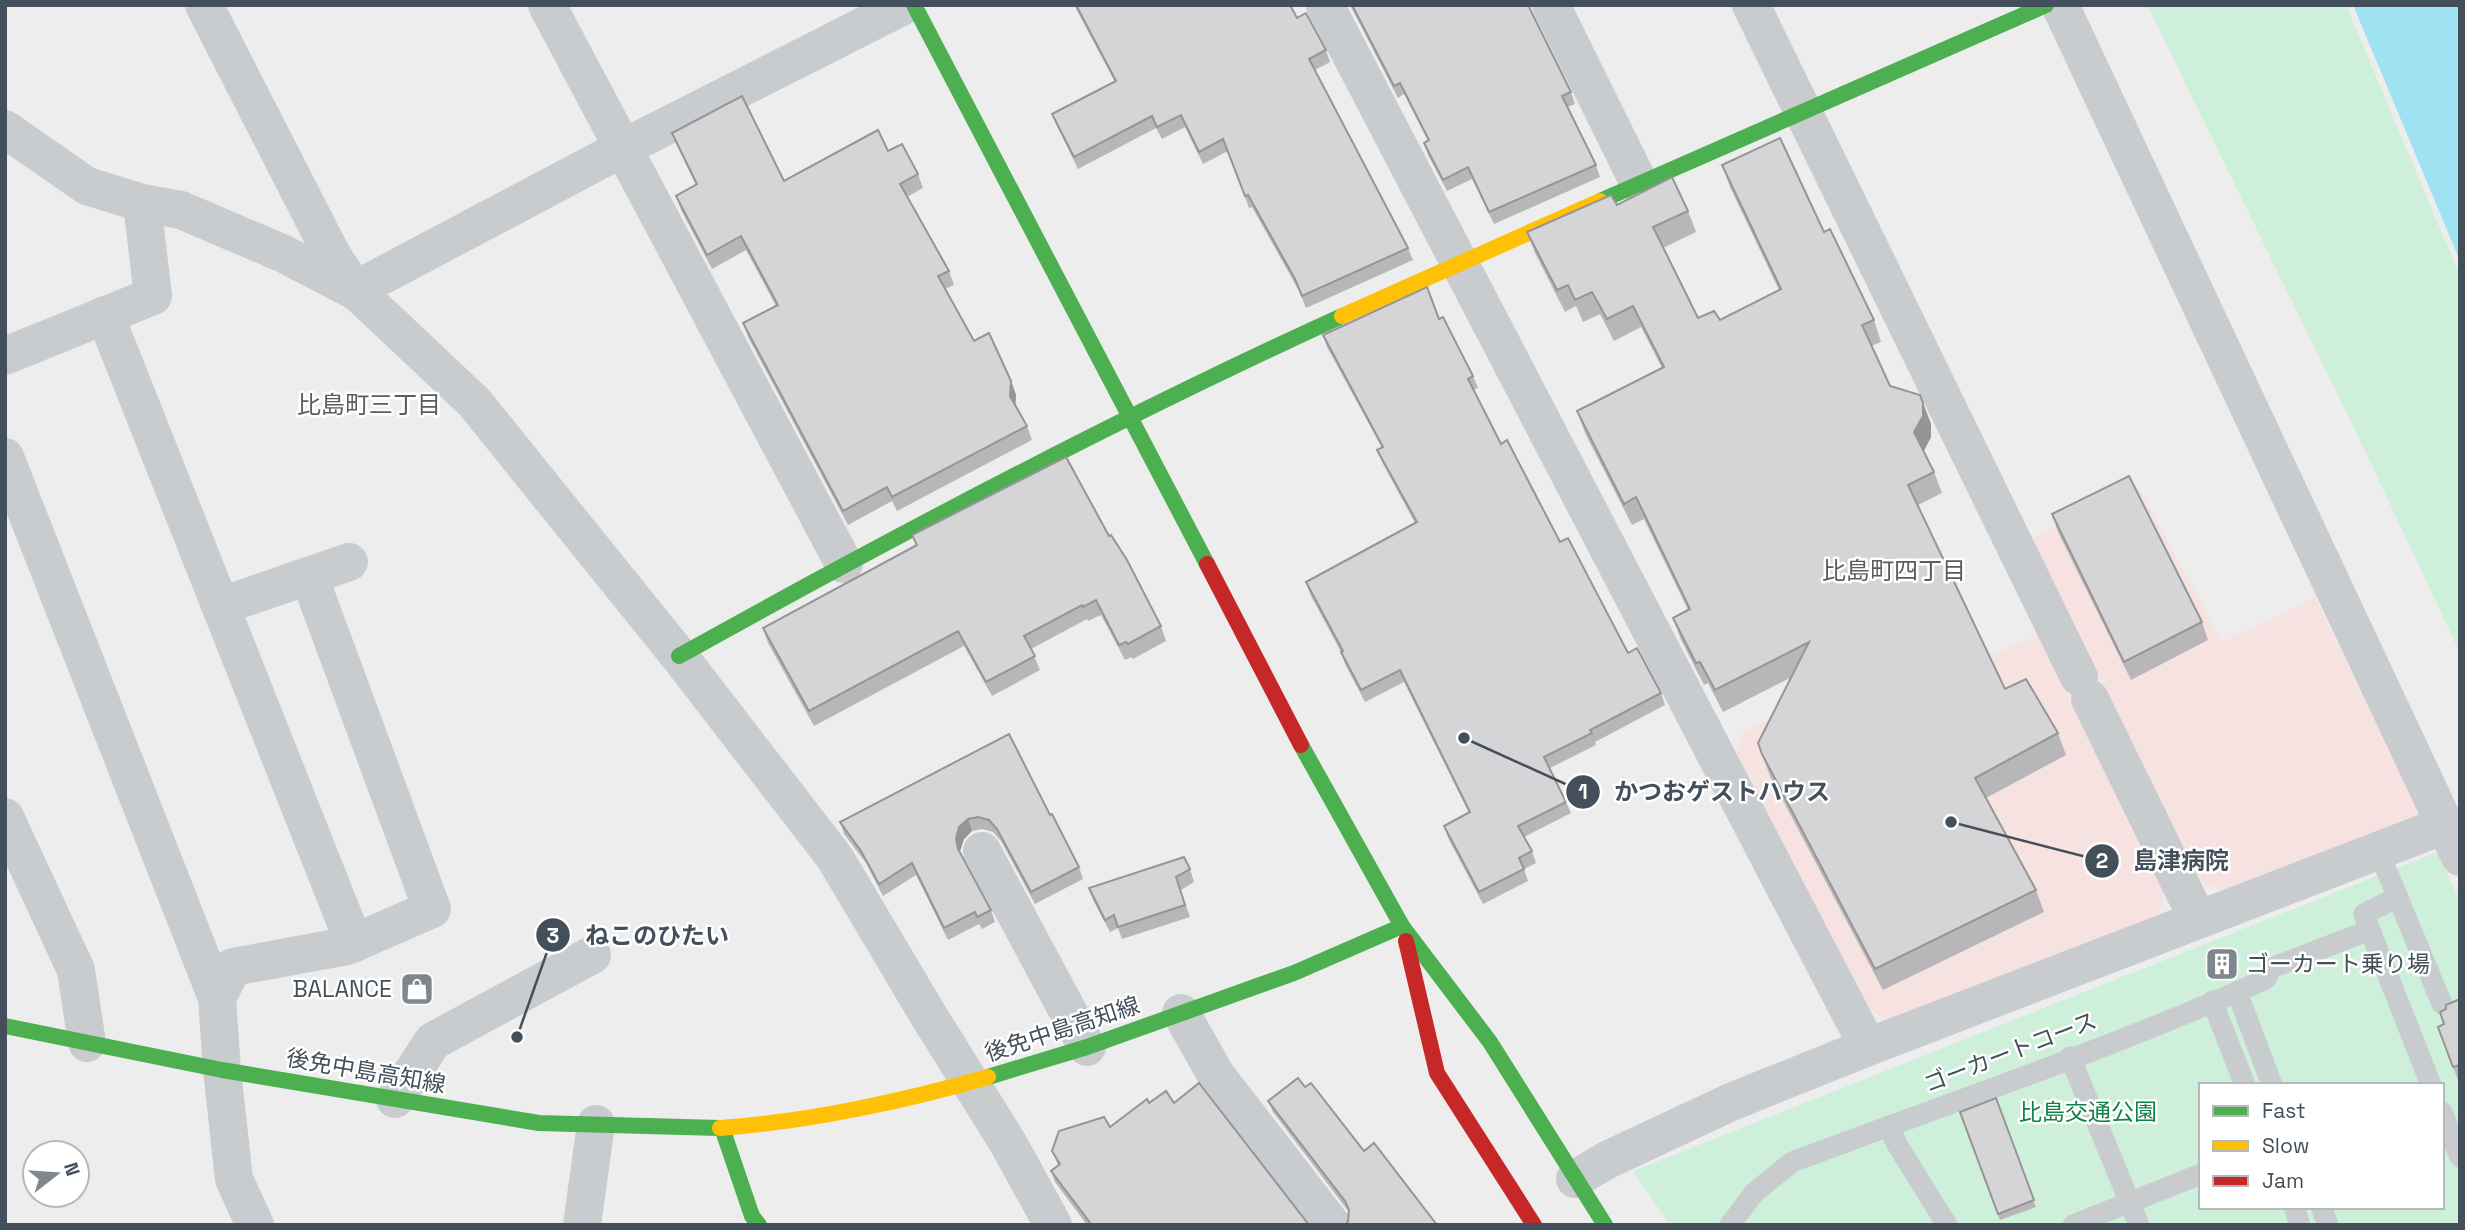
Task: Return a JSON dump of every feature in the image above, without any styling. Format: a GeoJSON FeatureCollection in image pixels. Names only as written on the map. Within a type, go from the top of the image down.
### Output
{"type":"FeatureCollection","features":[{"type":"Feature","properties":{"kind":"street"},"geometry":{"type":"LineString","coordinates":[[204,5],[332,255],[355,290],[474,402],[679,656],[835,858],[1007,1143],[1053,1225]]}},
{"type":"Feature","properties":{"kind":"street"},"geometry":{"type":"LineString","coordinates":[[547,5],[844,564]]}},
{"type":"Feature","properties":{"kind":"street"},"geometry":{"type":"LineString","coordinates":[[355,290],[623,148],[905,5]]}},
{"type":"Feature","properties":{"kind":"street"},"geometry":{"type":"LineString","coordinates":[[914,5],[1332,803],[1402,926],[1490,1042],[1605,1225]]}},
{"type":"Feature","properties":{"kind":"street"},"geometry":{"type":"LineString","coordinates":[[1325,5],[1868,1047]]}},
{"type":"Feature","properties":{"kind":"street"},"geometry":{"type":"LineString","coordinates":[[1551,5],[1640,185]]}},
{"type":"Feature","properties":{"kind":"street"},"geometry":{"type":"LineString","coordinates":[[1751,5],[2197,920]]}},
{"type":"Feature","properties":{"kind":"street"},"geometry":{"type":"LineString","coordinates":[[679,656],[844,564],[1129,416],[1460,263],[1805,114],[2046,5]]}},
{"type":"Feature","properties":{"kind":"street"},"geometry":{"type":"LineString","coordinates":[[1575,1179],[1607,1160],[1731,1102],[2378,850],[2452,841],[2060,5]]}},
{"type":"Feature","properties":{"kind":"street"},"geometry":{"type":"LineString","coordinates":[[5,129],[88,186],[142,203],[181,210],[284,254],[355,290]]}},
{"type":"Feature","properties":{"kind":"street"},"geometry":{"type":"LineString","coordinates":[[5,356],[153,296],[142,203]]}},
{"type":"Feature","properties":{"kind":"street"},"geometry":{"type":"LineString","coordinates":[[105,315],[354,943]]}},
{"type":"Feature","properties":{"kind":"street"},"geometry":{"type":"LineString","coordinates":[[5,457],[218,998],[222,1070],[234,1179],[255,1225]]}},
{"type":"Feature","properties":{"kind":"street"},"geometry":{"type":"LineString","coordinates":[[221,606],[349,562]]}},
{"type":"Feature","properties":{"kind":"street"},"geometry":{"type":"LineString","coordinates":[[218,998],[233,967],[347,946],[432,909],[309,576]]}},
{"type":"Feature","properties":{"kind":"street"},"geometry":{"type":"LineString","coordinates":[[5,817],[76,970],[87,1043]]}},
{"type":"Feature","properties":{"kind":"street"},"geometry":{"type":"LineString","coordinates":[[982,851],[1087,1047]]}},
{"type":"Feature","properties":{"kind":"street"},"geometry":{"type":"LineString","coordinates":[[1402,926],[1437,1073],[1534,1225]]}},
{"type":"Feature","properties":{"kind":"street","name":"後免中島高知線"},"geometry":{"type":"LineString","coordinates":[[5,1026],[222,1070],[539,1123],[722,1128],[936,1092],[1087,1047],[1294,973],[1402,926]]}},
{"type":"Feature","properties":{"kind":"street"},"geometry":{"type":"LineString","coordinates":[[396,1099],[433,1041],[593,955]]}},
{"type":"Feature","properties":{"kind":"street"},"geometry":{"type":"LineString","coordinates":[[1181,1013],[1216,1075],[1332,1225]]}},
{"type":"Feature","properties":{"kind":"street"},"geometry":{"type":"LineString","coordinates":[[582,1225],[596,1124]]}},
{"type":"Feature","properties":{"kind":"street"},"geometry":{"type":"LineString","coordinates":[[722,1128],[752,1216],[760,1225]]}},
{"type":"Feature","properties":{"kind":"lane"},"geometry":{"type":"LineString","coordinates":[[2378,850],[2442,1004]]}},
{"type":"Feature","properties":{"kind":"lane"},"geometry":{"type":"LineString","coordinates":[[2398,897],[2364,914],[2430,1083]]}},
{"type":"Feature","properties":{"kind":"lane","name":"ゴーカートコース"},"geometry":{"type":"LineString","coordinates":[[1730,1225],[1754,1193],[1792,1162],[2237,992],[2266,979],[2271,968],[2370,930]]}},
{"type":"Feature","properties":{"kind":"lane"},"geometry":{"type":"LineString","coordinates":[[2237,992],[2271,1083]]}},
{"type":"Feature","properties":{"kind":"lane"},"geometry":{"type":"LineString","coordinates":[[2212,1001],[2244,1083]]}},
{"type":"Feature","properties":{"kind":"lane"},"geometry":{"type":"LineString","coordinates":[[2070,1057],[2139,1225]]}},
{"type":"Feature","properties":{"kind":"lane"},"geometry":{"type":"LineString","coordinates":[[2444,1117],[2460,1157]]}},
{"type":"Feature","properties":{"kind":"lane"},"geometry":{"type":"LineString","coordinates":[[1888,1126],[1947,1225]]}},
{"type":"Feature","properties":{"kind":"lane"},"geometry":{"type":"LineString","coordinates":[[2073,1225],[2199,1175]]}},
{"type":"Feature","properties":{"kind":"shaded area"},"geometry":{"type":"Polygon","coordinates":[[[2139,487],[2222,642],[2315,597],[2419,811],[2417,817],[2226,893],[2199,880],[2031,539],[2139,487]]]}},
{"type":"Feature","properties":{"kind":"shaded area"},"geometry":{"type":"Polygon","coordinates":[[[2038,634],[2164,893],[2156,920],[1896,1023],[1870,1011],[1736,751],[1744,731],[1815,697],[1902,700],[2038,634]]]}},
{"type":"Feature","properties":{"kind":"green space"},"geometry":{"type":"Polygon","coordinates":[[[2147,5],[2346,5],[2460,276],[2460,653],[2366,453],[2147,5]]]}},
{"type":"Feature","properties":{"kind":"green space","name":"比島交通公園"},"geometry":{"type":"Polygon","coordinates":[[[2437,852],[2460,901],[2460,1225],[1670,1225],[1633,1171],[2437,852]]]}},
{"type":"Feature","properties":{"kind":"water"},"geometry":{"type":"Polygon","coordinates":[[[2353,5],[2460,5],[2460,261],[2353,5]]]}},
{"type":"Feature","properties":{"kind":"building"},"geometry":{"type":"Polygon","coordinates":[[[1076,5],[1290,5],[1297,18],[1306,13],[1326,50],[1309,59],[1408,248],[1302,296],[1248,195],[1245,196],[1223,139],[1199,152],[1181,115],[1157,127],[1152,116],[1074,157],[1052,114],[1116,81],[1076,5]]]}},
{"type":"Feature","properties":{"kind":"building"},"geometry":{"type":"Polygon","coordinates":[[[1352,5],[1528,5],[1571,92],[1562,96],[1596,165],[1489,212],[1468,167],[1443,180],[1424,143],[1429,140],[1400,83],[1394,86],[1352,5]]]}},
{"type":"Feature","properties":{"kind":"building"},"geometry":{"type":"Polygon","coordinates":[[[742,96],[784,181],[878,130],[888,151],[902,144],[918,174],[900,184],[949,271],[938,276],[974,341],[989,333],[1011,381],[1010,396],[1027,426],[892,497],[887,487],[843,511],[743,323],[778,305],[741,236],[707,255],[676,196],[697,184],[672,133],[742,96]]]}},
{"type":"Feature","properties":{"kind":"building"},"geometry":{"type":"Polygon","coordinates":[[[1780,138],[1824,232],[1830,229],[1874,320],[1862,325],[1890,386],[1920,395],[1923,403],[1923,416],[1914,432],[1934,472],[1908,485],[2005,689],[2026,679],[2058,733],[1975,778],[2036,890],[1875,969],[1758,743],[1809,642],[1715,690],[1700,662],[1696,663],[1673,618],[1690,609],[1636,497],[1624,504],[1577,411],[1664,367],[1633,306],[1607,319],[1592,292],[1575,300],[1568,285],[1557,290],[1527,232],[1611,195],[1617,205],[1672,177],[1688,211],[1653,227],[1698,318],[1714,311],[1720,320],[1781,289],[1722,165],[1780,138]]]}},
{"type":"Feature","properties":{"kind":"building"},"geometry":{"type":"Polygon","coordinates":[[[1427,287],[1439,319],[1443,317],[1473,376],[1468,379],[1501,444],[1507,440],[1560,542],[1568,538],[1628,653],[1637,648],[1661,693],[1544,757],[1566,802],[1518,826],[1532,851],[1519,858],[1524,869],[1479,892],[1444,826],[1470,812],[1400,670],[1361,690],[1306,582],[1417,522],[1377,450],[1383,447],[1323,335],[1427,287]]]}},
{"type":"Feature","properties":{"kind":"building"},"geometry":{"type":"Polygon","coordinates":[[[1066,457],[1109,536],[1111,535],[1127,560],[1161,626],[1128,644],[1126,642],[1119,645],[1096,600],[1024,636],[1035,656],[986,682],[958,631],[809,711],[763,628],[917,545],[912,535],[1066,457]]]}},
{"type":"Feature","properties":{"kind":"building"},"geometry":{"type":"Polygon","coordinates":[[[2129,476],[2202,622],[2124,662],[2052,514],[2129,476]]]}},
{"type":"Feature","properties":{"kind":"building"},"geometry":{"type":"Polygon","coordinates":[[[1009,734],[1079,867],[1031,892],[997,829],[989,820],[978,817],[968,819],[959,827],[956,839],[958,849],[991,910],[977,917],[975,912],[944,928],[912,863],[879,884],[861,851],[840,822],[1009,734]]]}},
{"type":"Feature","properties":{"kind":"building"},"geometry":{"type":"Polygon","coordinates":[[[1184,857],[1190,869],[1176,877],[1185,905],[1118,927],[1114,915],[1105,920],[1089,888],[1184,857]]]}},
{"type":"Feature","properties":{"kind":"building"},"geometry":{"type":"Polygon","coordinates":[[[2460,999],[2460,1065],[2453,1067],[2438,1027],[2444,1024],[2440,1012],[2446,1009],[2446,1005],[2460,999]]]}},
{"type":"Feature","properties":{"kind":"building"},"geometry":{"type":"Polygon","coordinates":[[[1298,1078],[1305,1087],[1311,1083],[1364,1151],[1374,1143],[1437,1225],[1346,1225],[1349,1210],[1345,1201],[1268,1101],[1298,1078]]]}},
{"type":"Feature","properties":{"kind":"building"},"geometry":{"type":"Polygon","coordinates":[[[1199,1083],[1309,1225],[1089,1225],[1091,1224],[1051,1171],[1060,1164],[1052,1151],[1059,1131],[1104,1117],[1110,1127],[1147,1099],[1149,1103],[1166,1091],[1174,1103],[1199,1083]]]}},
{"type":"Feature","properties":{"kind":"building"},"geometry":{"type":"Polygon","coordinates":[[[1996,1098],[2034,1200],[1998,1214],[1960,1112],[1996,1098]]]}},
{"type":"Feature","properties":{"kind":"traffic: fast"},"geometry":{"type":"LineString","coordinates":[[914,5],[1207,564]]}},
{"type":"Feature","properties":{"kind":"traffic: fast"},"geometry":{"type":"LineString","coordinates":[[1600,201],[2046,5]]}},
{"type":"Feature","properties":{"kind":"traffic: fast"},"geometry":{"type":"LineString","coordinates":[[679,656],[1007,479],[1342,316]]}},
{"type":"Feature","properties":{"kind":"traffic: fast"},"geometry":{"type":"LineString","coordinates":[[1301,745],[1402,926],[1490,1042],[1605,1225]]}},
{"type":"Feature","properties":{"kind":"traffic: fast"},"geometry":{"type":"LineString","coordinates":[[988,1077],[1087,1047],[1294,973],[1402,926]]}},
{"type":"Feature","properties":{"kind":"traffic: fast"},"geometry":{"type":"LineString","coordinates":[[5,1026],[222,1070],[539,1123],[720,1128]]}},
{"type":"Feature","properties":{"kind":"traffic: fast"},"geometry":{"type":"LineString","coordinates":[[722,1128],[752,1216],[759,1225]]}},
{"type":"Feature","properties":{"kind":"traffic: slow"},"geometry":{"type":"LineString","coordinates":[[1342,316],[1600,201]]}},
{"type":"Feature","properties":{"kind":"traffic: slow"},"geometry":{"type":"LineString","coordinates":[[720,1128],[786,1121],[855,1109],[988,1077]]}},
{"type":"Feature","properties":{"kind":"traffic: jam"},"geometry":{"type":"LineString","coordinates":[[1207,564],[1301,745]]}},
{"type":"Feature","properties":{"kind":"traffic: jam"},"geometry":{"type":"LineString","coordinates":[[1406,941],[1437,1073],[1534,1225]]}},
{"type":"Feature","properties":{"kind":"place","name":"かつおゲストハウス"},"geometry":{"type":"Point","coordinates":[1464,738]}},
{"type":"Feature","properties":{"kind":"place","name":"島津病院"},"geometry":{"type":"Point","coordinates":[1951,822]}},
{"type":"Feature","properties":{"kind":"place","name":"ゴーカート乗り場"},"geometry":{"type":"Point","coordinates":[2222,964]}},
{"type":"Feature","properties":{"kind":"place","name":"BALANCE"},"geometry":{"type":"Point","coordinates":[417,989]}},
{"type":"Feature","properties":{"kind":"place","name":"ねこのひたい"},"geometry":{"type":"Point","coordinates":[517,1037]}},
{"type":"Feature","properties":{"kind":"district","name":"比島町三丁目"},"geometry":{"type":"Point","coordinates":[369,405]}},
{"type":"Feature","properties":{"kind":"district","name":"比島町四丁目"},"geometry":{"type":"Point","coordinates":[1894,571]}}]}
